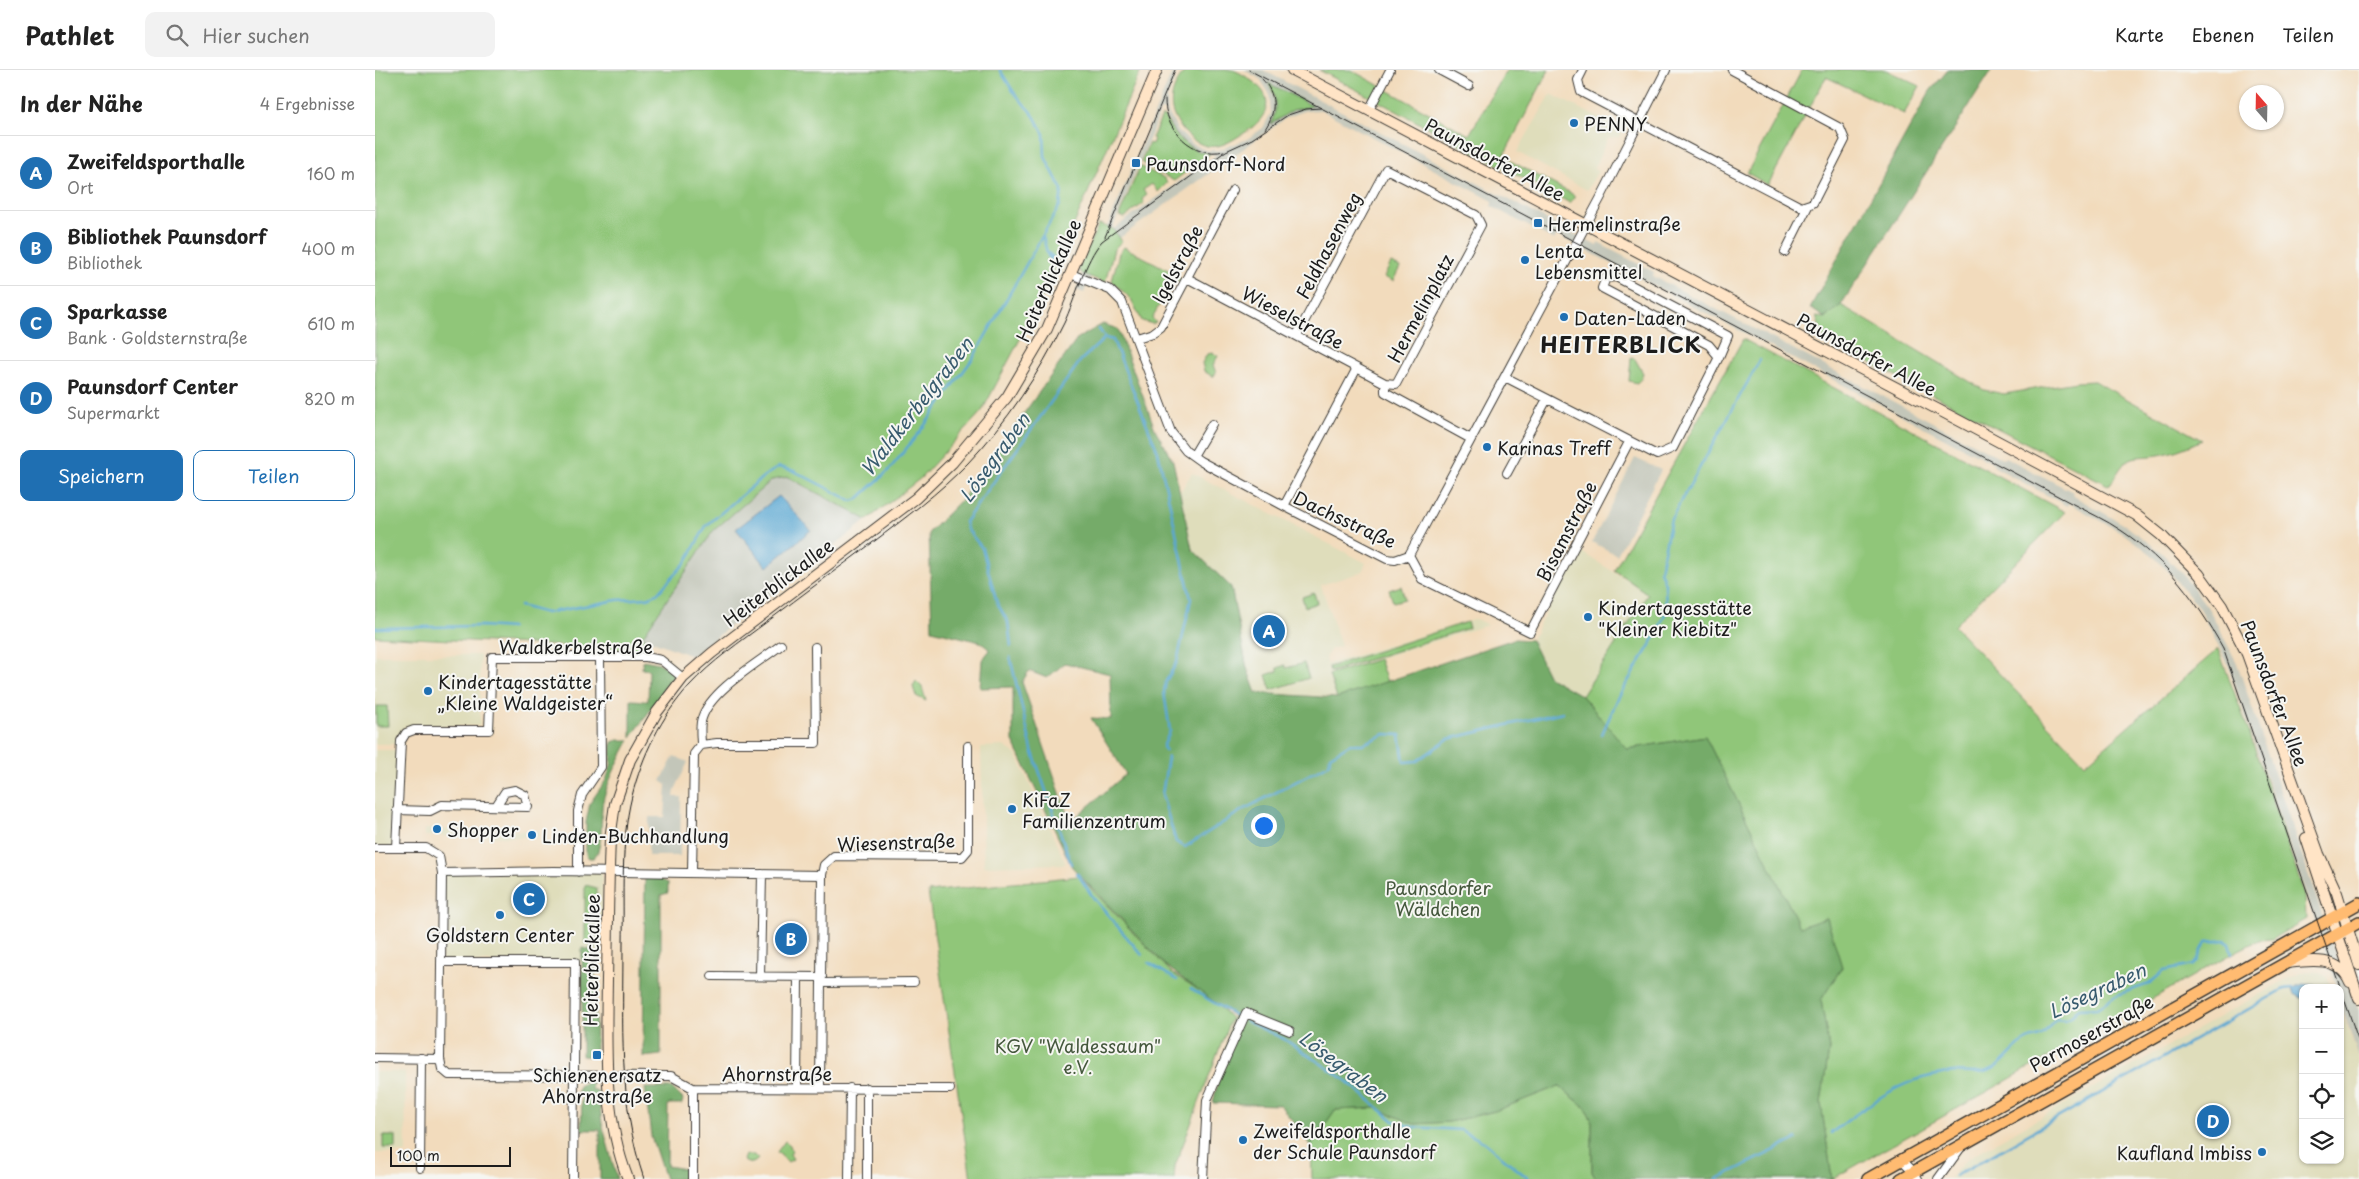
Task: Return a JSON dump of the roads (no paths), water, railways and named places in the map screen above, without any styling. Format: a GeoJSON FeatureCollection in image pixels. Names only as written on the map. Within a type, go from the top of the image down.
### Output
{"type":"FeatureCollection","features":[{"type":"Feature","properties":{"kind":"main road","name":"Heiterblickallee"},"geometry":{"type":"LineString","coordinates":[[628,1179],[613,1130],[607,1076],[610,839],[621,783],[630,760],[646,732],[683,678],[712,653],[916,498],[952,463],[1007,397],[1047,329],[1157,70]]}},
{"type":"Feature","properties":{"kind":"main road","name":"Paunsdorfer Allee"},"geometry":{"type":"LineString","coordinates":[[1292,70],[2129,511],[2161,535],[2199,574],[2235,629],[2264,700],[2296,794],[2343,912],[2342,931],[2359,1000]]}},
{"type":"Feature","properties":{"kind":"main road","name":"Paunsdorfer Allee"},"geometry":{"type":"LineString","coordinates":[[2296,794],[2304,830],[2332,918],[2358,957]]}},
{"type":"Feature","properties":{"kind":"main road","name":"Permoserstraße"},"geometry":{"type":"LineString","coordinates":[[1868,1179],[2359,903]]}},
{"type":"Feature","properties":{"kind":"main road","name":"Permoserstraße"},"geometry":{"type":"LineString","coordinates":[[1909,1177],[1963,1144],[2359,922]]}},
{"type":"Feature","properties":{"kind":"main road"},"geometry":{"type":"LineString","coordinates":[[2283,964],[2318,960],[2338,967],[2347,976],[2359,1000]]}},
{"type":"Feature","properties":{"kind":"street"},"geometry":{"type":"LineString","coordinates":[[1369,110],[1390,70]]}},
{"type":"Feature","properties":{"kind":"street"},"geometry":{"type":"LineString","coordinates":[[1439,70],[1469,86]]}},
{"type":"Feature","properties":{"kind":"street"},"geometry":{"type":"LineString","coordinates":[[1583,70],[1578,80],[1581,92],[1801,207],[1808,206],[1813,203],[1845,140],[1844,132],[1841,128],[1732,70]]}},
{"type":"Feature","properties":{"kind":"street"},"geometry":{"type":"LineString","coordinates":[[1409,555],[1666,70]]}},
{"type":"Feature","properties":{"kind":"street","name":"Feldhasenweg"},"geometry":{"type":"LineString","coordinates":[[1297,335],[1386,169],[1476,215],[1480,220]]}},
{"type":"Feature","properties":{"kind":"street","name":"Igelstraße"},"geometry":{"type":"LineString","coordinates":[[1137,338],[1153,333],[1161,327],[1233,190]]}},
{"type":"Feature","properties":{"kind":"street"},"geometry":{"type":"LineString","coordinates":[[1785,252],[1808,206]]}},
{"type":"Feature","properties":{"kind":"street","name":"Hermelinplatz"},"geometry":{"type":"LineString","coordinates":[[1471,439],[1385,392],[1385,383],[1396,384],[1481,225],[1480,220]]}},
{"type":"Feature","properties":{"kind":"street","name":"Dachsstraße"},"geometry":{"type":"LineString","coordinates":[[1071,274],[1118,296],[1127,311],[1171,432],[1193,456],[1387,559],[1395,560],[1409,555],[1422,579],[1530,632]]}},
{"type":"Feature","properties":{"kind":"street"},"geometry":{"type":"LineString","coordinates":[[1505,377],[1657,455],[1673,448],[1719,357],[1727,336],[1616,277],[1606,278],[1603,288],[1709,345],[1719,357]]}},
{"type":"Feature","properties":{"kind":"street","name":"Wieselstraße"},"geometry":{"type":"LineString","coordinates":[[1187,278],[1385,383]]}},
{"type":"Feature","properties":{"kind":"street"},"geometry":{"type":"LineString","coordinates":[[1284,506],[1357,368]]}},
{"type":"Feature","properties":{"kind":"street"},"geometry":{"type":"LineString","coordinates":[[1507,473],[1547,399]]}},
{"type":"Feature","properties":{"kind":"street"},"geometry":{"type":"LineString","coordinates":[[1193,456],[1212,424]]}},
{"type":"Feature","properties":{"kind":"street","name":"Bisamstraße"},"geometry":{"type":"LineString","coordinates":[[1530,632],[1629,442]]}},
{"type":"Feature","properties":{"kind":"street"},"geometry":{"type":"LineString","coordinates":[[692,873],[694,754],[701,745],[701,719],[711,703],[736,679],[781,645]]}},
{"type":"Feature","properties":{"kind":"street"},"geometry":{"type":"LineString","coordinates":[[701,745],[717,742],[816,743],[815,647]]}},
{"type":"Feature","properties":{"kind":"street","name":"Waldkerbelstraße"},"geometry":{"type":"LineString","coordinates":[[396,848],[401,741],[406,733],[414,730],[489,730],[492,657],[646,657],[661,660],[683,678]]}},
{"type":"Feature","properties":{"kind":"street","name":"Heiterblickallee"},"geometry":{"type":"LineString","coordinates":[[578,872],[578,811],[583,795],[601,767],[600,657]]}},
{"type":"Feature","properties":{"kind":"street","name":"Wiesenstraße"},"geometry":{"type":"LineString","coordinates":[[442,873],[609,872],[822,875],[824,865],[834,856],[962,856],[968,850],[968,746]]}},
{"type":"Feature","properties":{"kind":"street"},"geometry":{"type":"LineString","coordinates":[[397,810],[429,811],[442,805],[496,806]]}},
{"type":"Feature","properties":{"kind":"street"},"geometry":{"type":"LineString","coordinates":[[375,848],[426,848],[439,856],[442,873],[440,1059],[375,1058]]}},
{"type":"Feature","properties":{"kind":"street"},"geometry":{"type":"LineString","coordinates":[[761,976],[762,874]]}},
{"type":"Feature","properties":{"kind":"street"},"geometry":{"type":"LineString","coordinates":[[820,1088],[822,875]]}},
{"type":"Feature","properties":{"kind":"street","name":"Heiterblickallee"},"geometry":{"type":"LineString","coordinates":[[442,962],[575,962],[573,1179]]}},
{"type":"Feature","properties":{"kind":"street"},"geometry":{"type":"LineString","coordinates":[[712,976],[798,977],[822,980],[914,982]]}},
{"type":"Feature","properties":{"kind":"street"},"geometry":{"type":"LineString","coordinates":[[797,1088],[798,977]]}},
{"type":"Feature","properties":{"kind":"street"},"geometry":{"type":"LineString","coordinates":[[1203,1179],[1207,1100],[1246,1013],[1290,1031]]}},
{"type":"Feature","properties":{"kind":"street"},"geometry":{"type":"LineString","coordinates":[[420,1168],[421,1058]]}},
{"type":"Feature","properties":{"kind":"street","name":"Ahornstraße"},"geometry":{"type":"LineString","coordinates":[[440,1059],[442,1068],[449,1075],[671,1076],[693,1088],[950,1089]]}},
{"type":"Feature","properties":{"kind":"street"},"geometry":{"type":"LineString","coordinates":[[693,1088],[693,1179]]}},
{"type":"Feature","properties":{"kind":"street"},"geometry":{"type":"LineString","coordinates":[[849,1179],[850,1088]]}},
{"type":"Feature","properties":{"kind":"street"},"geometry":{"type":"LineString","coordinates":[[867,1088],[867,1179]]}},
{"type":"Feature","properties":{"kind":"street"},"geometry":{"type":"LineString","coordinates":[[1938,1179],[1959,1153],[1963,1144]]}},
{"type":"Feature","properties":{"kind":"street"},"geometry":{"type":"LineString","coordinates":[[1902,1160],[1909,1177]]}},
{"type":"Feature","properties":{"kind":"water"},"geometry":{"type":"Polygon","coordinates":[[[779,496],[811,530],[767,567],[736,529],[779,496]]]}},
{"type":"Feature","properties":{"kind":"water"},"geometry":{"type":"Polygon","coordinates":[[[2299,985],[2299,997],[2293,993],[2292,988],[2299,985]]]}},
{"type":"Feature","properties":{"kind":"waterway","name":"Waldkerbelgraben"},"geometry":{"type":"LineString","coordinates":[[520,606],[546,613],[617,600],[647,598],[657,594],[686,562],[706,526],[764,476],[779,467],[794,471],[852,501],[858,499],[889,470],[922,429],[973,358],[1060,205],[1062,190],[1045,157],[1044,134],[1034,116],[1013,91],[1000,70]]}},
{"type":"Feature","properties":{"kind":"waterway","name":"Lösegraben"},"geometry":{"type":"LineString","coordinates":[[1043,237],[1048,256],[1056,264]]}},
{"type":"Feature","properties":{"kind":"waterway","name":"Lösegraben"},"geometry":{"type":"LineString","coordinates":[[1048,253],[1056,260]]}},
{"type":"Feature","properties":{"kind":"waterway","name":"Lösegraben"},"geometry":{"type":"LineString","coordinates":[[1011,646],[1008,622],[997,603],[982,548],[967,529],[965,522],[1081,360],[1105,338],[1099,329]]}},
{"type":"Feature","properties":{"kind":"waterway"},"geometry":{"type":"LineString","coordinates":[[1105,338],[1113,340],[1158,452],[1191,599],[1177,662],[1166,681],[1164,692],[1170,731],[1163,747],[1166,751]]}},
{"type":"Feature","properties":{"kind":"waterway"},"geometry":{"type":"LineString","coordinates":[[1602,734],[1619,696],[1655,637],[1666,612],[1665,584],[1660,570],[1671,519],[1760,360]]}},
{"type":"Feature","properties":{"kind":"waterway","name":"Waldkerbelgraben"},"geometry":{"type":"LineString","coordinates":[[375,628],[482,626],[512,628]]}},
{"type":"Feature","properties":{"kind":"waterway","name":"Lösegraben"},"geometry":{"type":"LineString","coordinates":[[1010,657],[1032,750],[1071,864]]}},
{"type":"Feature","properties":{"kind":"waterway"},"geometry":{"type":"LineString","coordinates":[[1168,757],[1162,795],[1176,842],[1185,847],[1241,811],[1329,764],[1330,756],[1350,744],[1363,744],[1385,734],[1400,735],[1404,762],[1417,761],[1448,739],[1563,712]]}},
{"type":"Feature","properties":{"kind":"waterway","name":"Lösegraben"},"geometry":{"type":"LineString","coordinates":[[1077,873],[1095,900],[1142,955]]}},
{"type":"Feature","properties":{"kind":"waterway","name":"Lösegraben"},"geometry":{"type":"LineString","coordinates":[[1831,1133],[1878,1099],[1904,1085],[1931,1076],[1953,1072],[1979,1073],[1994,1069],[2022,1043],[2042,1035],[2057,1019],[2067,1019],[2079,1009],[2097,1008],[2114,996],[2149,984],[2164,971],[2193,965],[2197,961],[2206,942],[2225,940],[2229,944],[2232,953]]}},
{"type":"Feature","properties":{"kind":"waterway","name":"Lösegraben"},"geometry":{"type":"LineString","coordinates":[[1149,963],[1177,980]]}},
{"type":"Feature","properties":{"kind":"waterway"},"geometry":{"type":"LineString","coordinates":[[1955,1176],[2284,989],[2292,988]]}},
{"type":"Feature","properties":{"kind":"waterway","name":"Lösegraben"},"geometry":{"type":"LineString","coordinates":[[1191,989],[1239,1018]]}},
{"type":"Feature","properties":{"kind":"waterway","name":"Lösegraben"},"geometry":{"type":"LineString","coordinates":[[1246,1021],[1284,1039],[1344,1079],[1394,1121],[1412,1127],[1461,1130],[1484,1142],[1529,1179]]}},
{"type":"Feature","properties":{"kind":"waterway","name":"Lösegraben"},"geometry":{"type":"LineString","coordinates":[[1717,1179],[1797,1139]]}},
{"type":"Feature","properties":{"kind":"tram line"},"geometry":{"type":"LineString","coordinates":[[1105,237],[1175,70]]}},
{"type":"Feature","properties":{"kind":"tram line"},"geometry":{"type":"LineString","coordinates":[[1249,70],[2103,520],[2122,531],[2153,556],[2180,583],[2223,648],[2359,1042]]}},
{"type":"Feature","properties":{"kind":"tram line"},"geometry":{"type":"LineString","coordinates":[[1262,79],[1270,90],[1273,103],[1272,116],[1265,129]]}},
{"type":"Feature","properties":{"kind":"tram line"},"geometry":{"type":"LineString","coordinates":[[1165,99],[1169,121],[1183,139],[1191,146],[1202,150],[1224,151]]}},
{"type":"Feature","properties":{"kind":"tram line"},"geometry":{"type":"LineString","coordinates":[[644,1179],[636,1150],[626,1092],[623,1033],[623,869],[628,814],[632,796],[641,766],[661,724],[689,686],[717,660],[909,515],[968,463],[1009,414],[1044,361],[1064,323],[1085,269],[1102,241],[1226,151],[1252,139],[1288,115],[1306,109],[1321,108]]}},
{"type":"Feature","properties":{"kind":"place","name":"PENNY"},"geometry":{"type":"Point","coordinates":[1574,123]}},
{"type":"Feature","properties":{"kind":"place","name":"Paunsdorf-Nord"},"geometry":{"type":"Point","coordinates":[1136,163]}},
{"type":"Feature","properties":{"kind":"place","name":"Hermelinstraße"},"geometry":{"type":"Point","coordinates":[1538,223]}},
{"type":"Feature","properties":{"kind":"place","name":"Lenta Lebensmittel"},"geometry":{"type":"Point","coordinates":[1525,260]}},
{"type":"Feature","properties":{"kind":"place","name":"Daten-Laden"},"geometry":{"type":"Point","coordinates":[1564,317]}},
{"type":"Feature","properties":{"kind":"place","name":"Karinas Treff"},"geometry":{"type":"Point","coordinates":[1487,447]}},
{"type":"Feature","properties":{"kind":"place","name":"Kindertagesstätte \"Kleiner Kiebitz\""},"geometry":{"type":"Point","coordinates":[1588,617]}},
{"type":"Feature","properties":{"kind":"place","name":"Zweifeldsporthalle"},"geometry":{"type":"Point","coordinates":[1269,631]}},
{"type":"Feature","properties":{"kind":"place","name":"Kindertagesstätte „Kleine Waldgeister“"},"geometry":{"type":"Point","coordinates":[428,691]}},
{"type":"Feature","properties":{"kind":"place","name":"KiFaZ Familienzentrum"},"geometry":{"type":"Point","coordinates":[1012,809]}},
{"type":"Feature","properties":{"kind":"place","name":"Shopper"},"geometry":{"type":"Point","coordinates":[437,829]}},
{"type":"Feature","properties":{"kind":"place","name":"Linden-Buchhandlung"},"geometry":{"type":"Point","coordinates":[532,835]}},
{"type":"Feature","properties":{"kind":"place","name":"Sparkasse"},"geometry":{"type":"Point","coordinates":[529,899]}},
{"type":"Feature","properties":{"kind":"place","name":"Goldstern Center"},"geometry":{"type":"Point","coordinates":[500,915]}},
{"type":"Feature","properties":{"kind":"place","name":"Bibliothek Paunsdorf"},"geometry":{"type":"Point","coordinates":[791,939]}},
{"type":"Feature","properties":{"kind":"place","name":"Schienenersatz Ahornstraße"},"geometry":{"type":"Point","coordinates":[597,1055]}},
{"type":"Feature","properties":{"kind":"place","name":"Paunsdorf Center"},"geometry":{"type":"Point","coordinates":[2213,1121]}},
{"type":"Feature","properties":{"kind":"place","name":"Zweifeldsporthalle der Schule Paunsdorf"},"geometry":{"type":"Point","coordinates":[1243,1140]}},
{"type":"Feature","properties":{"kind":"place","name":"Kaufland Imbiss"},"geometry":{"type":"Point","coordinates":[2262,1152]}},
{"type":"Feature","properties":{"kind":"district","name":"HEITERBLICK"},"geometry":{"type":"Point","coordinates":[1621,343]}},
{"type":"Feature","properties":{"kind":"park label","name":"Paunsdorfer Wäldchen"},"geometry":{"type":"Point","coordinates":[1438,898]}},
{"type":"Feature","properties":{"kind":"park label","name":"KGV \"Waldessaum\" e.V."},"geometry":{"type":"Point","coordinates":[1078,1055]}}]}
